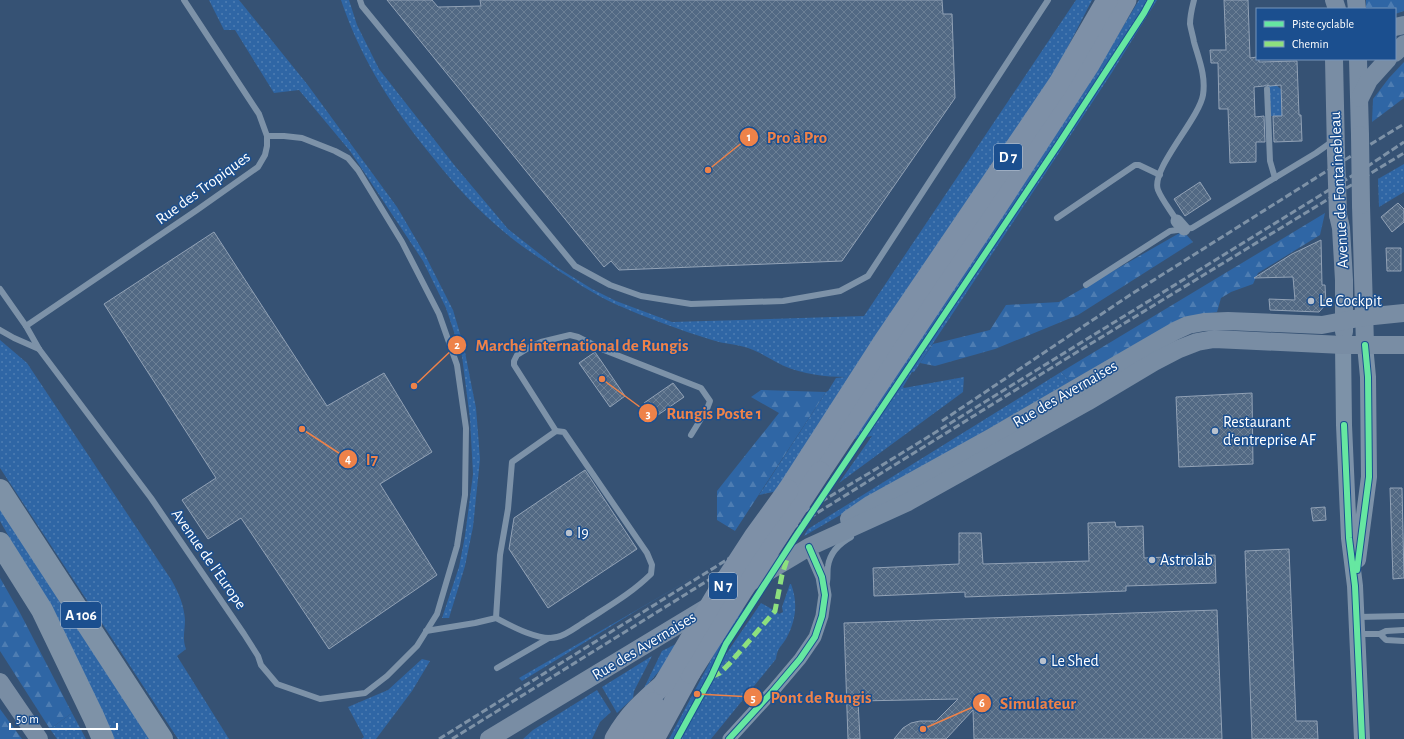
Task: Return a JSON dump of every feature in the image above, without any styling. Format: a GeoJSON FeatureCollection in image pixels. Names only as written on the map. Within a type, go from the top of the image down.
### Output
{"type":"FeatureCollection","features":[{"type":"Feature","properties":{"kind":"highway","name":"D 7"},"geometry":{"type":"LineString","coordinates":[[905,310],[1059,82],[1107,0]]}},
{"type":"Feature","properties":{"kind":"highway","name":"D 7"},"geometry":{"type":"LineString","coordinates":[[926,311],[998,205],[1089,65],[1126,0]]}},
{"type":"Feature","properties":{"kind":"highway","name":"N 7"},"geometry":{"type":"LineString","coordinates":[[633,739],[663,685],[746,549],[788,490],[905,310]]}},
{"type":"Feature","properties":{"kind":"highway","name":"N 7"},"geometry":{"type":"LineString","coordinates":[[654,739],[690,673],[742,591],[926,311]]}},
{"type":"Feature","properties":{"kind":"highway","name":"A 106"},"geometry":{"type":"LineString","coordinates":[[0,490],[162,739]]}},
{"type":"Feature","properties":{"kind":"highway","name":"A 106"},"geometry":{"type":"LineString","coordinates":[[0,543],[42,610],[103,739]]}},
{"type":"Feature","properties":{"kind":"highway"},"geometry":{"type":"LineString","coordinates":[[615,739],[624,723],[637,708],[663,685]]}},
{"type":"Feature","properties":{"kind":"main road"},"geometry":{"type":"LineString","coordinates":[[1396,52],[1404,44]]}},
{"type":"Feature","properties":{"kind":"main road","name":"Avenue de Fontainebleau"},"geometry":{"type":"LineString","coordinates":[[1334,60],[1338,215],[1341,228],[1345,321],[1343,345]]}},
{"type":"Feature","properties":{"kind":"main road"},"geometry":{"type":"LineString","coordinates":[[1358,60],[1365,345]]}},
{"type":"Feature","properties":{"kind":"main road"},"geometry":{"type":"LineString","coordinates":[[1360,98],[1369,80],[1387,60]]}},
{"type":"Feature","properties":{"kind":"main road","name":"Rue des Avernaises"},"geometry":{"type":"LineString","coordinates":[[809,547],[871,504],[1188,325],[1204,322],[1228,321],[1322,325],[1364,317],[1404,312]]}},
{"type":"Feature","properties":{"kind":"main road","name":"Rue des Avernaises"},"geometry":{"type":"LineString","coordinates":[[489,739],[787,559],[809,547],[907,502],[1179,349],[1197,342],[1214,339],[1343,345],[1404,345]]}},
{"type":"Feature","properties":{"kind":"main road"},"geometry":{"type":"LineString","coordinates":[[0,682],[39,739]]}},
{"type":"Feature","properties":{"kind":"main road","name":"Rue des Avernaises"},"geometry":{"type":"LineString","coordinates":[[502,739],[521,721]]}},
{"type":"Feature","properties":{"kind":"street"},"geometry":{"type":"LineString","coordinates":[[1343,345],[1344,425],[1349,538],[1355,586],[1362,739]]}},
{"type":"Feature","properties":{"kind":"street"},"geometry":{"type":"LineString","coordinates":[[1355,586],[1369,466],[1368,372],[1365,345]]}},
{"type":"Feature","properties":{"kind":"street"},"geometry":{"type":"LineString","coordinates":[[1347,494],[1366,497]]}},
{"type":"Feature","properties":{"kind":"street"},"geometry":{"type":"LineString","coordinates":[[730,739],[800,659],[815,637],[822,616],[825,595],[822,577],[809,547]]}},
{"type":"Feature","properties":{"kind":"lane","name":"Rue des Tropiques"},"geometry":{"type":"LineString","coordinates":[[26,326],[258,167],[265,155],[267,136],[259,114],[184,0]]}},
{"type":"Feature","properties":{"kind":"lane"},"geometry":{"type":"LineString","coordinates":[[360,0],[362,6],[575,266],[610,285],[641,296],[691,304],[783,301],[840,291],[868,276],[1048,0]]}},
{"type":"Feature","properties":{"kind":"lane"},"geometry":{"type":"LineString","coordinates":[[1194,0],[1190,26],[1203,72],[1203,95],[1200,106],[1168,158],[1157,183],[1158,190],[1180,225],[1192,228],[1316,153],[1336,146]]}},
{"type":"Feature","properties":{"kind":"lane"},"geometry":{"type":"LineString","coordinates":[[1267,89],[1270,161],[1275,178]]}},
{"type":"Feature","properties":{"kind":"lane","name":"Avenue de l'Europe"},"geometry":{"type":"LineString","coordinates":[[0,289],[26,326],[39,349],[151,498],[244,634],[258,656],[261,665],[277,684],[320,699],[365,693],[387,676],[417,646],[437,614],[457,546],[465,495],[466,428],[457,365],[442,322],[402,242],[358,170],[348,158],[335,151],[302,138],[267,136]]}},
{"type":"Feature","properties":{"kind":"lane"},"geometry":{"type":"LineString","coordinates":[[1056,218],[1135,165],[1160,175]]}},
{"type":"Feature","properties":{"kind":"lane"},"geometry":{"type":"LineString","coordinates":[[1086,285],[1180,225]]}},
{"type":"Feature","properties":{"kind":"lane"},"geometry":{"type":"LineString","coordinates":[[0,299],[9,303]]}},
{"type":"Feature","properties":{"kind":"lane"},"geometry":{"type":"LineString","coordinates":[[0,330],[39,349]]}},
{"type":"Feature","properties":{"kind":"lane"},"geometry":{"type":"LineString","coordinates":[[556,431],[514,365],[514,361],[517,355],[536,344],[570,335],[701,388],[710,401],[707,410],[691,435]]}},
{"type":"Feature","properties":{"kind":"lane"},"geometry":{"type":"LineString","coordinates":[[426,631],[496,618],[539,637],[556,638],[626,595],[639,586],[651,574],[652,565],[647,553],[564,432],[556,431],[512,462],[508,509],[500,555],[496,618]]}},
{"type":"Feature","properties":{"kind":"lane"},"geometry":{"type":"LineString","coordinates":[[862,530],[907,502]]}},
{"type":"Feature","properties":{"kind":"lane"},"geometry":{"type":"LineString","coordinates":[[825,595],[830,558],[838,546],[856,534]]}},
{"type":"Feature","properties":{"kind":"lane"},"geometry":{"type":"LineString","coordinates":[[1356,617],[1404,616]]}},
{"type":"Feature","properties":{"kind":"lane"},"geometry":{"type":"LineString","coordinates":[[1357,634],[1380,634],[1386,631],[1404,630]]}},
{"type":"Feature","properties":{"kind":"lane"},"geometry":{"type":"LineString","coordinates":[[1380,634],[1386,640],[1404,641]]}},
{"type":"Feature","properties":{"kind":"lane"},"geometry":{"type":"LineString","coordinates":[[497,668],[550,637]]}},
{"type":"Feature","properties":{"kind":"green space"},"geometry":{"type":"Polygon","coordinates":[[[209,0],[239,0],[307,84],[397,207],[424,253],[453,310],[464,347],[476,408],[480,459],[473,527],[465,566],[449,618],[442,618],[459,567],[465,536],[473,474],[470,419],[462,356],[446,308],[423,261],[350,151],[299,90],[274,93],[235,30],[224,30],[209,0]]]}},
{"type":"Feature","properties":{"kind":"green space"},"geometry":{"type":"Polygon","coordinates":[[[341,0],[349,0],[357,25],[379,69],[455,166],[508,229],[555,266],[592,289],[616,301],[672,322],[864,316],[1076,0],[1092,0],[1053,76],[778,491],[759,495],[836,378],[846,377],[822,376],[798,371],[784,366],[748,348],[700,336],[664,324],[627,309],[583,287],[517,242],[486,216],[466,196],[439,166],[409,127],[386,93],[365,57],[348,20],[341,0]]]}},
{"type":"Feature","properties":{"kind":"green space"},"geometry":{"type":"Polygon","coordinates":[[[1139,0],[1157,0],[1111,74],[903,387],[964,377],[963,392],[839,483],[872,436],[854,439],[1113,43],[1139,0]]]}},
{"type":"Feature","properties":{"kind":"green space"},"geometry":{"type":"Polygon","coordinates":[[[1366,0],[1404,0],[1404,11],[1396,14],[1396,8],[1366,8],[1366,0]]]}},
{"type":"Feature","properties":{"kind":"green space"},"geometry":{"type":"Polygon","coordinates":[[[1404,62],[1404,98],[1372,122],[1373,99],[1389,78],[1404,62]]]}},
{"type":"Feature","properties":{"kind":"green space"},"geometry":{"type":"Polygon","coordinates":[[[1269,86],[1277,86],[1281,89],[1282,116],[1271,116],[1269,86]]]}},
{"type":"Feature","properties":{"kind":"green space"},"geometry":{"type":"Polygon","coordinates":[[[1404,164],[1404,192],[1379,207],[1378,179],[1404,164]]]}},
{"type":"Feature","properties":{"kind":"green space"},"geometry":{"type":"Polygon","coordinates":[[[1325,213],[1320,235],[1258,273],[1253,284],[1231,292],[1221,298],[1217,312],[1180,319],[1070,382],[1061,372],[1325,213]]]}},
{"type":"Feature","properties":{"kind":"green space"},"geometry":{"type":"Polygon","coordinates":[[[1183,231],[1193,242],[1078,315],[995,349],[935,366],[920,363],[933,344],[990,330],[1006,305],[1059,302],[1183,231]]]}},
{"type":"Feature","properties":{"kind":"green space"},"geometry":{"type":"Polygon","coordinates":[[[0,340],[27,363],[172,581],[184,609],[185,620],[184,638],[186,649],[177,656],[229,739],[178,739],[0,468],[0,340]]]}},
{"type":"Feature","properties":{"kind":"green space"},"geometry":{"type":"Polygon","coordinates":[[[1061,372],[1070,382],[804,536],[808,529],[1061,372]]]}},
{"type":"Feature","properties":{"kind":"green space"},"geometry":{"type":"Polygon","coordinates":[[[761,390],[826,392],[735,531],[717,520],[717,491],[779,413],[751,397],[761,390]]]}},
{"type":"Feature","properties":{"kind":"green space"},"geometry":{"type":"Polygon","coordinates":[[[0,508],[150,739],[114,739],[34,581],[0,521],[0,508]]]}},
{"type":"Feature","properties":{"kind":"green space"},"geometry":{"type":"Polygon","coordinates":[[[713,566],[639,609],[522,681],[519,678],[713,566]]]}},
{"type":"Feature","properties":{"kind":"green space"},"geometry":{"type":"Polygon","coordinates":[[[0,578],[19,611],[72,713],[50,729],[0,651],[0,578]]]}},
{"type":"Feature","properties":{"kind":"green space"},"geometry":{"type":"Polygon","coordinates":[[[790,584],[795,597],[794,618],[790,631],[779,649],[776,659],[711,739],[680,739],[724,657],[761,603],[779,614],[783,612],[782,607],[790,584]]]}},
{"type":"Feature","properties":{"kind":"green space"},"geometry":{"type":"Polygon","coordinates":[[[745,609],[727,637],[675,739],[669,739],[737,611],[745,609]]]}},
{"type":"Feature","properties":{"kind":"green space"},"geometry":{"type":"Polygon","coordinates":[[[678,643],[665,664],[643,690],[662,651],[678,643]]]}},
{"type":"Feature","properties":{"kind":"green space"},"geometry":{"type":"Polygon","coordinates":[[[652,656],[634,691],[633,698],[617,713],[602,687],[652,656]]]}},
{"type":"Feature","properties":{"kind":"green space"},"geometry":{"type":"Polygon","coordinates":[[[422,659],[430,661],[412,691],[376,739],[362,739],[364,737],[348,707],[388,690],[422,659]]]}},
{"type":"Feature","properties":{"kind":"green space"},"geometry":{"type":"Polygon","coordinates":[[[597,690],[611,712],[600,722],[592,739],[523,739],[533,730],[597,690]]]}},
{"type":"Feature","properties":{"kind":"green space"},"geometry":{"type":"Polygon","coordinates":[[[0,709],[22,739],[0,739],[0,709]]]}},
{"type":"Feature","properties":{"kind":"green space"},"geometry":{"type":"Polygon","coordinates":[[[72,713],[86,739],[57,739],[50,729],[72,713]]]}},
{"type":"Feature","properties":{"kind":"building"},"geometry":{"type":"Polygon","coordinates":[[[387,0],[432,0],[438,7],[481,6],[480,0],[942,0],[943,14],[952,14],[955,98],[842,261],[619,270],[611,261],[604,267],[387,0]]]}},
{"type":"Feature","properties":{"kind":"building"},"geometry":{"type":"Polygon","coordinates":[[[1224,0],[1248,0],[1250,58],[1256,57],[1256,60],[1259,60],[1259,62],[1297,61],[1299,115],[1301,115],[1302,141],[1274,142],[1273,116],[1282,116],[1281,85],[1254,87],[1255,117],[1264,116],[1265,142],[1256,142],[1256,162],[1230,163],[1228,109],[1219,109],[1218,63],[1211,63],[1210,50],[1226,50],[1224,0]]]}},
{"type":"Feature","properties":{"kind":"building"},"geometry":{"type":"Polygon","coordinates":[[[1200,182],[1211,199],[1185,216],[1174,199],[1200,182]]]}},
{"type":"Feature","properties":{"kind":"building"},"geometry":{"type":"Polygon","coordinates":[[[1398,203],[1404,209],[1404,222],[1392,232],[1381,217],[1398,203]]]}},
{"type":"Feature","properties":{"kind":"building"},"geometry":{"type":"Polygon","coordinates":[[[214,232],[327,406],[384,373],[432,452],[380,484],[437,575],[329,649],[241,518],[208,539],[182,500],[216,478],[104,304],[214,232]]]}},
{"type":"Feature","properties":{"kind":"building"},"geometry":{"type":"Polygon","coordinates":[[[1321,240],[1322,285],[1325,285],[1326,304],[1319,312],[1270,310],[1269,299],[1295,300],[1293,277],[1254,278],[1292,254],[1321,240]]]}},
{"type":"Feature","properties":{"kind":"building"},"geometry":{"type":"Polygon","coordinates":[[[1386,248],[1401,248],[1401,271],[1387,271],[1386,248]]]}},
{"type":"Feature","properties":{"kind":"building"},"geometry":{"type":"Polygon","coordinates":[[[595,352],[625,396],[610,407],[579,363],[595,352]]]}},
{"type":"Feature","properties":{"kind":"building"},"geometry":{"type":"Polygon","coordinates":[[[673,383],[684,397],[655,417],[644,403],[673,383]]]}},
{"type":"Feature","properties":{"kind":"building"},"geometry":{"type":"Polygon","coordinates":[[[1252,393],[1253,464],[1179,467],[1176,397],[1252,393]]]}},
{"type":"Feature","properties":{"kind":"building","name":"I9"},"geometry":{"type":"Polygon","coordinates":[[[585,470],[637,549],[548,608],[509,549],[514,518],[585,470]]]}},
{"type":"Feature","properties":{"kind":"building"},"geometry":{"type":"Polygon","coordinates":[[[1390,488],[1402,488],[1404,578],[1393,579],[1390,488]]]}},
{"type":"Feature","properties":{"kind":"building"},"geometry":{"type":"Polygon","coordinates":[[[1325,507],[1326,520],[1313,521],[1311,508],[1325,507]]]}},
{"type":"Feature","properties":{"kind":"building","name":"Astrolab"},"geometry":{"type":"Polygon","coordinates":[[[1115,522],[1116,527],[1143,526],[1144,558],[1215,555],[1216,583],[1126,586],[1126,591],[965,597],[965,592],[874,596],[873,568],[959,564],[959,533],[981,533],[983,564],[1089,561],[1088,523],[1115,522]]]}},
{"type":"Feature","properties":{"kind":"building"},"geometry":{"type":"Polygon","coordinates":[[[1289,549],[1296,721],[1317,721],[1318,739],[1252,739],[1245,551],[1289,549]]]}},
{"type":"Feature","properties":{"kind":"building","name":"Le Shed"},"geometry":{"type":"Polygon","coordinates":[[[1217,610],[1222,739],[974,739],[973,710],[946,739],[894,739],[903,728],[911,723],[920,721],[936,721],[958,699],[858,701],[860,739],[848,739],[844,623],[1217,610]]]}},
{"type":"Feature","properties":{"kind":"railway"},"geometry":{"type":"LineString","coordinates":[[942,421],[1130,295],[1404,124]]}},
{"type":"Feature","properties":{"kind":"railway"},"geometry":{"type":"LineString","coordinates":[[439,739],[802,513],[1368,166],[1404,142]]}},
{"type":"Feature","properties":{"kind":"railway"},"geometry":{"type":"LineString","coordinates":[[452,739],[1064,360],[1404,153]]}},
{"type":"Feature","properties":{"kind":"marked path"},"geometry":{"type":"LineString","coordinates":[[711,677],[720,673],[730,663],[775,611],[782,575],[787,559]]}},
{"type":"Feature","properties":{"kind":"cycle path"},"geometry":{"type":"LineString","coordinates":[[677,739],[711,677],[726,644],[796,536],[1060,142],[1151,0]]}},
{"type":"Feature","properties":{"kind":"cycle path"},"geometry":{"type":"LineString","coordinates":[[1357,570],[1369,477],[1368,377],[1365,345]]}},
{"type":"Feature","properties":{"kind":"cycle path"},"geometry":{"type":"LineString","coordinates":[[1344,425],[1349,538],[1355,586],[1362,739]]}},
{"type":"Feature","properties":{"kind":"cycle path"},"geometry":{"type":"LineString","coordinates":[[729,739],[800,659],[815,637],[822,616],[825,595],[822,577],[809,547]]}},
{"type":"Feature","properties":{"kind":"place","name":"Pro à Pro"},"geometry":{"type":"Point","coordinates":[708,170]}},
{"type":"Feature","properties":{"kind":"place","name":"Le Cockpit"},"geometry":{"type":"Point","coordinates":[1311,301]}},
{"type":"Feature","properties":{"kind":"place","name":"Rungis Poste 1"},"geometry":{"type":"Point","coordinates":[602,379]}},
{"type":"Feature","properties":{"kind":"place","name":"Marché international de Rungis"},"geometry":{"type":"Point","coordinates":[414,386]}},
{"type":"Feature","properties":{"kind":"place","name":"I7"},"geometry":{"type":"Point","coordinates":[302,429]}},
{"type":"Feature","properties":{"kind":"place","name":"Restaurant d'entreprise AF"},"geometry":{"type":"Point","coordinates":[1215,431]}},
{"type":"Feature","properties":{"kind":"place","name":"I9"},"geometry":{"type":"Point","coordinates":[569,533]}},
{"type":"Feature","properties":{"kind":"place","name":"Astrolab"},"geometry":{"type":"Point","coordinates":[1152,560]}},
{"type":"Feature","properties":{"kind":"place","name":"Le Shed"},"geometry":{"type":"Point","coordinates":[1043,661]}},
{"type":"Feature","properties":{"kind":"place","name":"Pont de Rungis"},"geometry":{"type":"Point","coordinates":[697,694]}},
{"type":"Feature","properties":{"kind":"place","name":"Simulateur"},"geometry":{"type":"Point","coordinates":[923,729]}}]}
